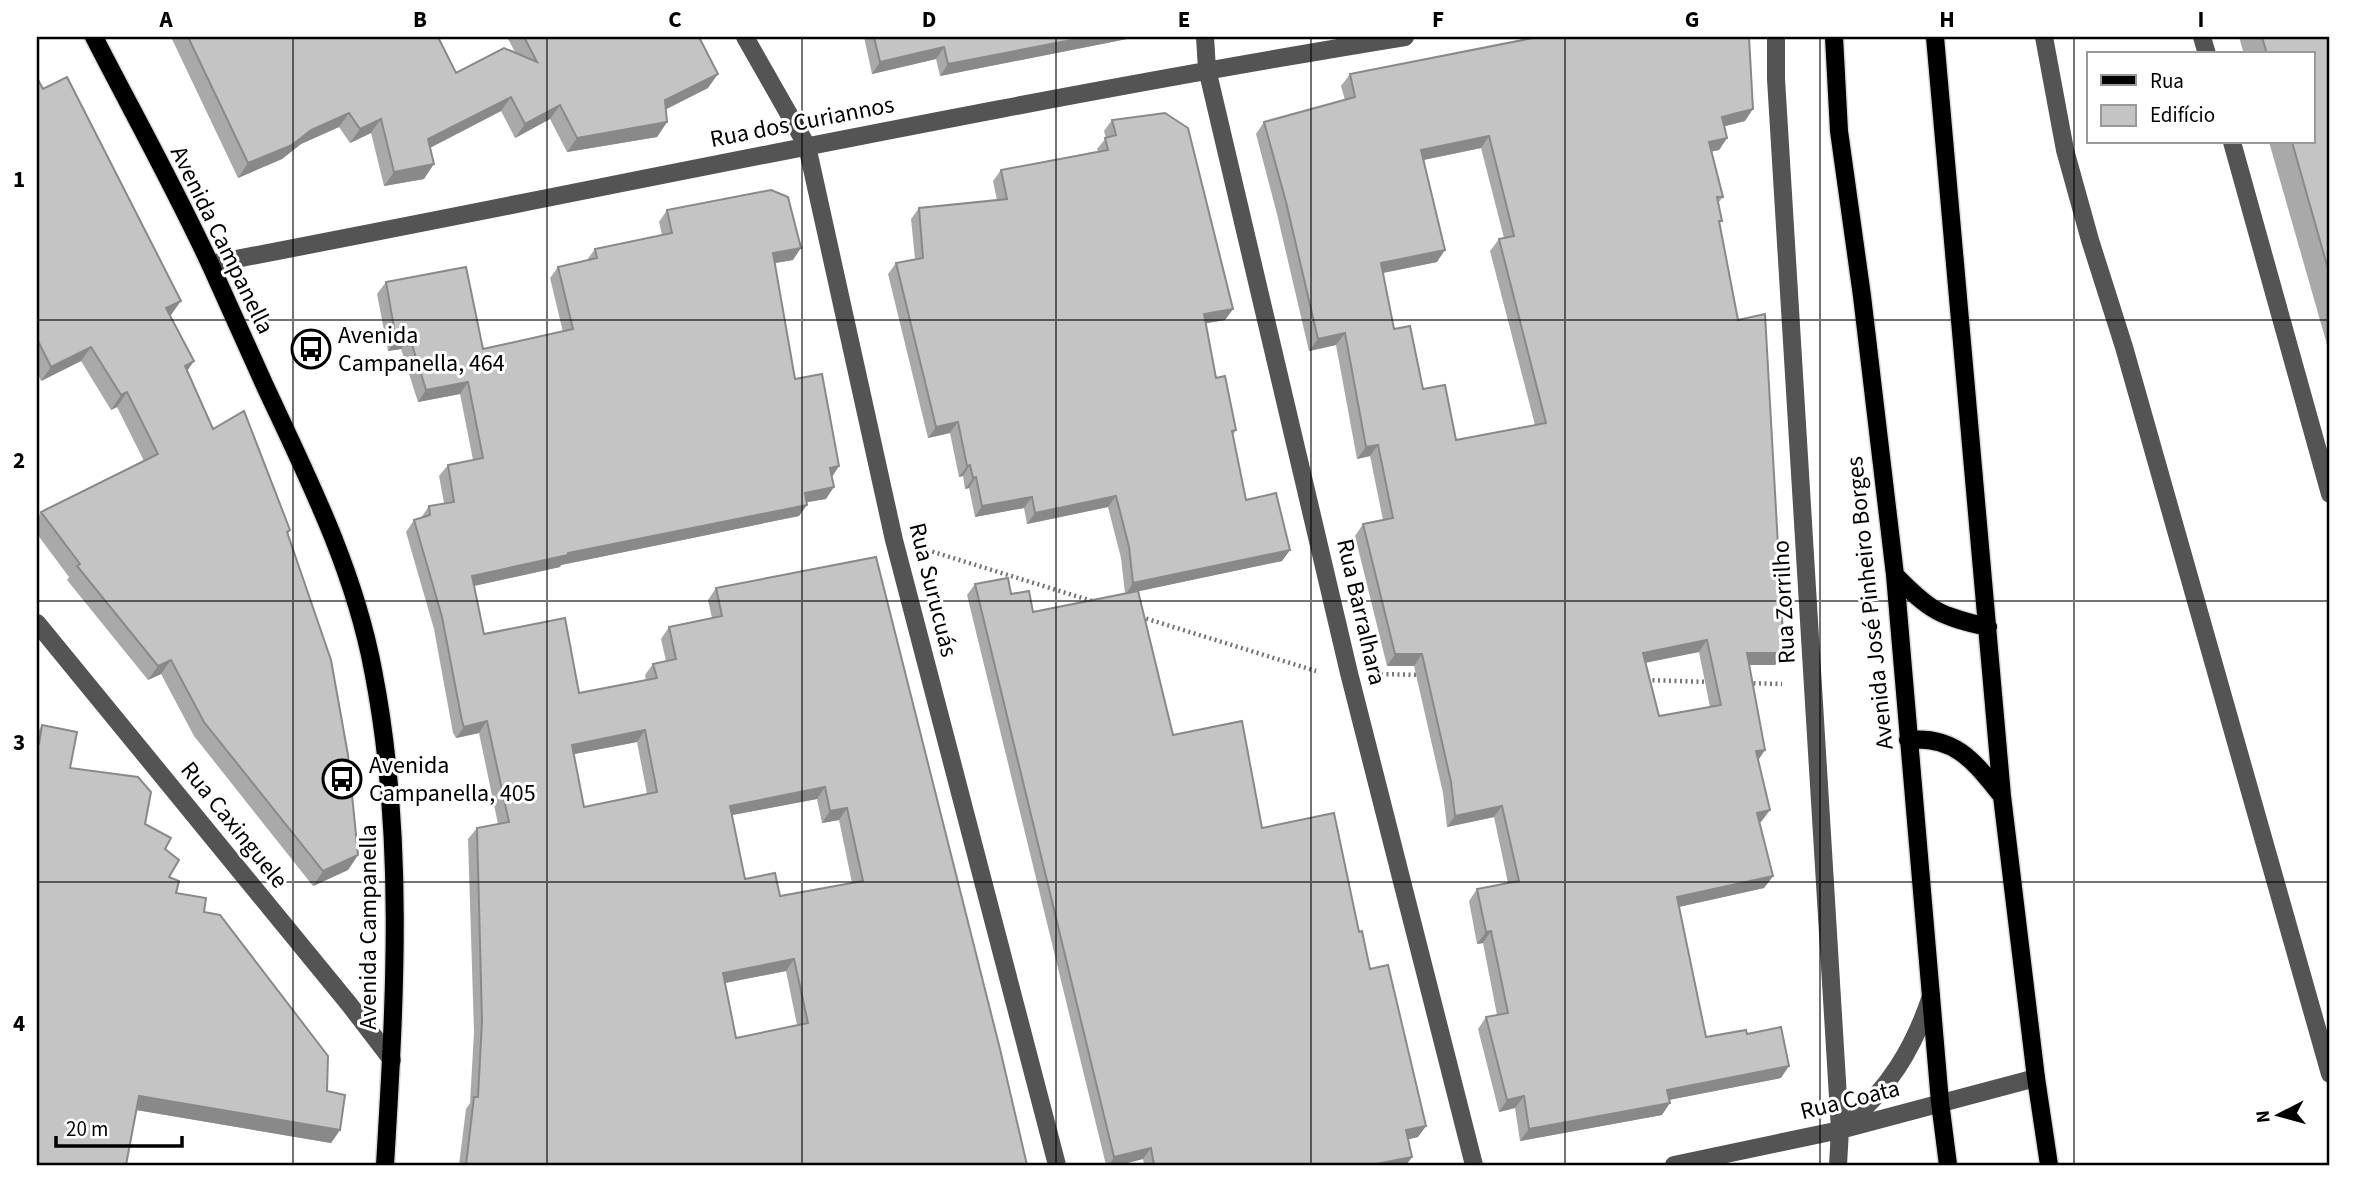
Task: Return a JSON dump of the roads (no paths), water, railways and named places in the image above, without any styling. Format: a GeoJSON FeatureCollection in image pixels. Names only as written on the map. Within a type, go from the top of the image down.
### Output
{"type":"FeatureCollection","features":[{"type":"Feature","properties":{"kind":"main road","name":"Avenida Campanella"},"geometry":{"type":"LineString","coordinates":[[94,37],[210,264],[327,518],[353,589],[373,668],[387,751],[395,834],[392,1060],[385,1165]]}},
{"type":"Feature","properties":{"kind":"main road","name":"Avenida José Pinheiro Borges"},"geometry":{"type":"LineString","coordinates":[[1834,37],[1839,131],[1862,296],[1895,575],[1940,1101],[1948,1165]]}},
{"type":"Feature","properties":{"kind":"main road"},"geometry":{"type":"LineString","coordinates":[[1935,37],[2002,796],[2049,1165]]}},
{"type":"Feature","properties":{"kind":"main road"},"geometry":{"type":"LineString","coordinates":[[1895,575],[1935,612],[1988,627]]}},
{"type":"Feature","properties":{"kind":"main road"},"geometry":{"type":"LineString","coordinates":[[1909,740],[1936,740],[1962,752],[2002,796]]}},
{"type":"Feature","properties":{"kind":"street","name":"Rua Surucuás"},"geometry":{"type":"LineString","coordinates":[[745,37],[807,146],[894,540],[1057,1165]]}},
{"type":"Feature","properties":{"kind":"street","name":"Rua Barralhara"},"geometry":{"type":"LineString","coordinates":[[1205,37],[1207,69],[1349,673],[1474,1165]]}},
{"type":"Feature","properties":{"kind":"street","name":"Rua dos Curiannos"},"geometry":{"type":"LineString","coordinates":[[210,264],[1207,69],[1405,37]]}},
{"type":"Feature","properties":{"kind":"street","name":"Rua Zorrilho"},"geometry":{"type":"LineString","coordinates":[[1776,37],[1776,79],[1840,1129],[1838,1165]]}},
{"type":"Feature","properties":{"kind":"street"},"geometry":{"type":"LineString","coordinates":[[2044,37],[2062,135],[2090,240],[2123,347],[2330,1074]]}},
{"type":"Feature","properties":{"kind":"street"},"geometry":{"type":"LineString","coordinates":[[2233,144],[2330,494]]}},
{"type":"Feature","properties":{"kind":"street","name":"Rua Caxinguele"},"geometry":{"type":"LineString","coordinates":[[37,622],[392,1060]]}},
{"type":"Feature","properties":{"kind":"street"},"geometry":{"type":"LineString","coordinates":[[1840,1129],[1881,1091],[1898,1069],[1912,1045],[1931,995]]}},
{"type":"Feature","properties":{"kind":"street","name":"Rua Coata"},"geometry":{"type":"LineString","coordinates":[[1674,1165],[1840,1129],[2036,1078]]}},
{"type":"Feature","properties":{"kind":"place","name":"Avenida Campanella, 464"},"geometry":{"type":"Point","coordinates":[311,349]}},
{"type":"Feature","properties":{"kind":"place","name":"Avenida Campanella, 405"},"geometry":{"type":"Point","coordinates":[342,779]}}]}
